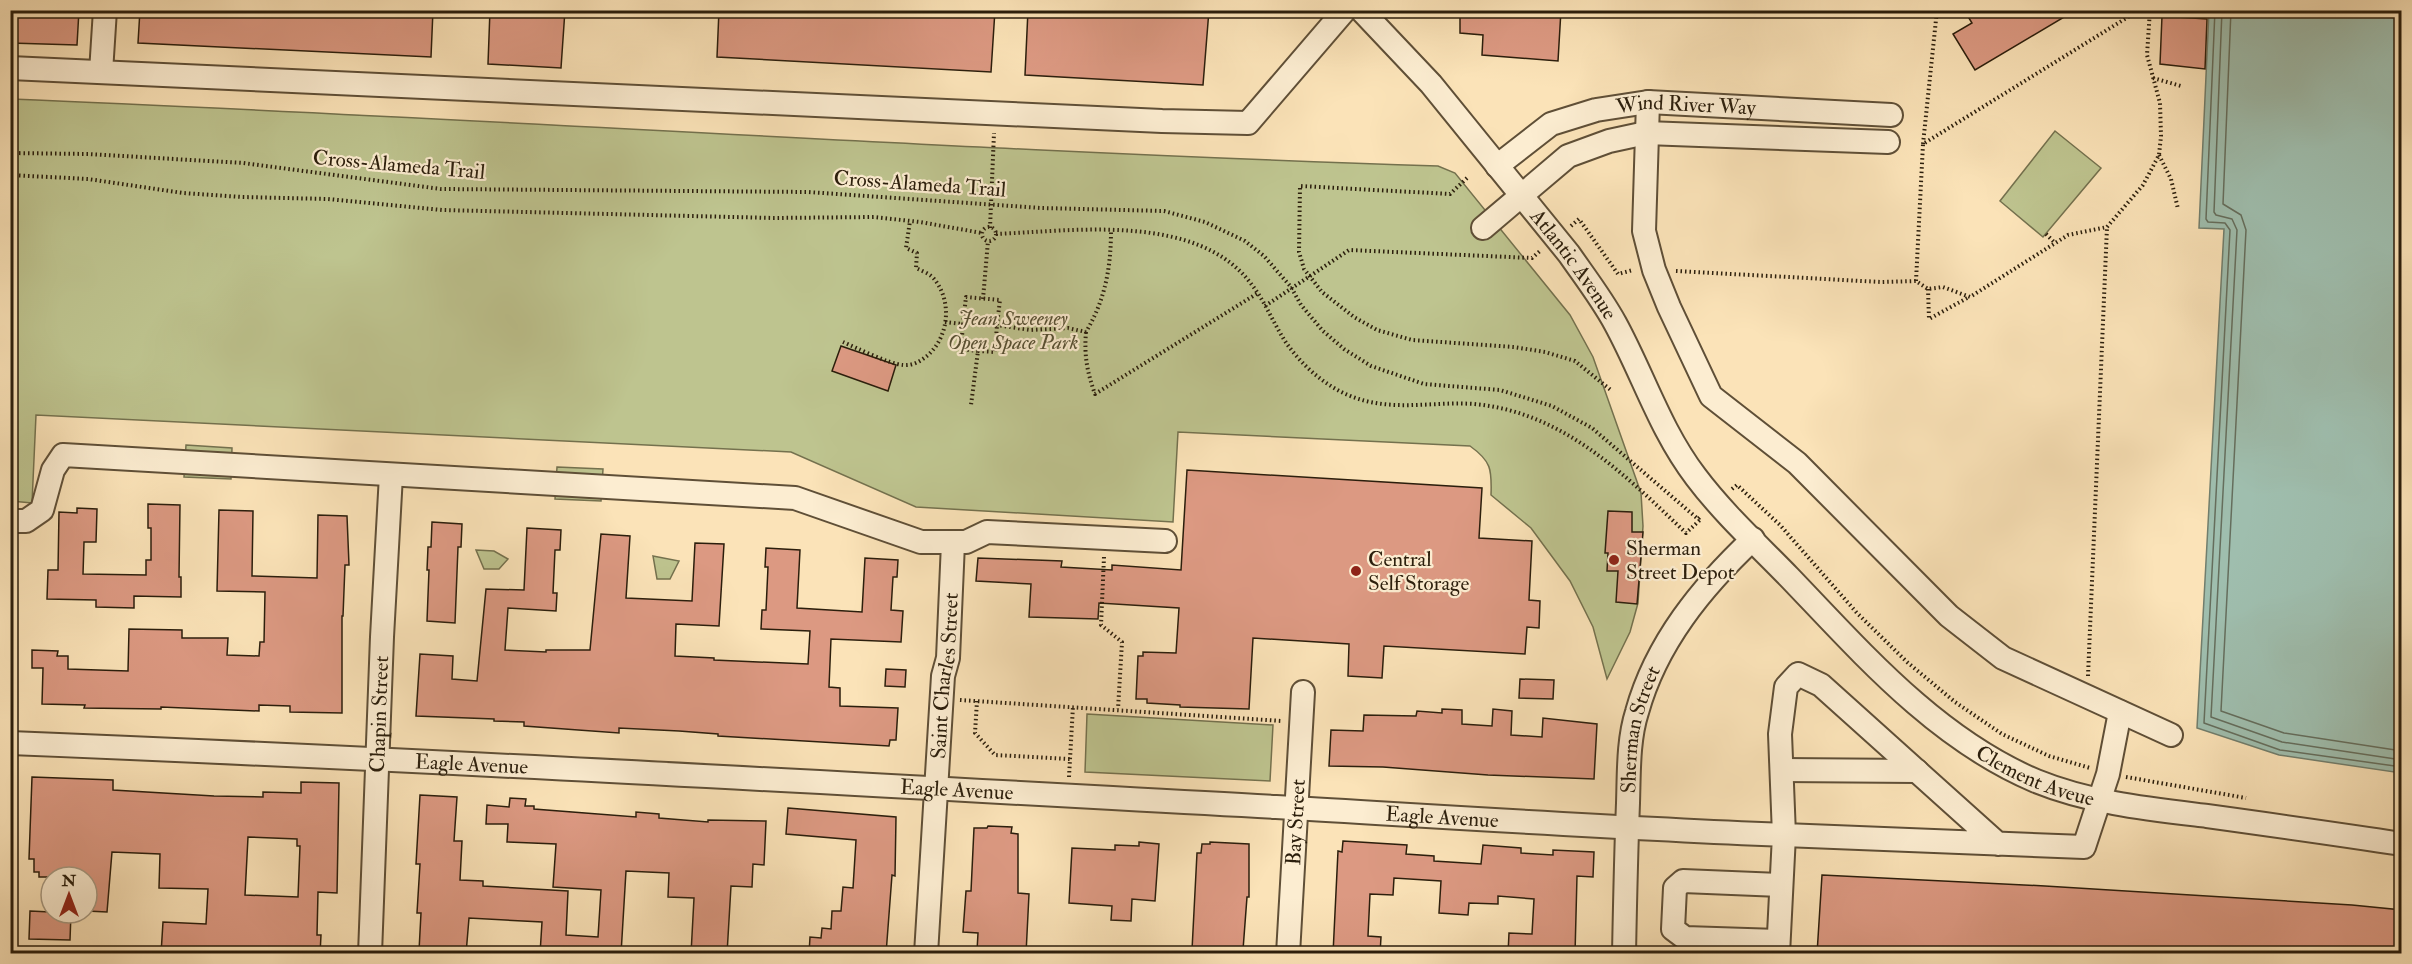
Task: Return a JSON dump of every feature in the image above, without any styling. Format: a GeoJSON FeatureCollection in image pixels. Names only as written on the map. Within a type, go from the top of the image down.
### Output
{"type":"FeatureCollection","features":[{"type":"Feature","properties":{"kind":"street"},"geometry":{"type":"LineString","coordinates":[[101,72],[105,10]]}},
{"type":"Feature","properties":{"kind":"street"},"geometry":{"type":"LineString","coordinates":[[10,68],[1248,123],[1345,10]]}},
{"type":"Feature","properties":{"kind":"street","name":"Atlantic Avenue"},"geometry":{"type":"LineString","coordinates":[[1361,10],[1406,55],[1569,254],[1614,322],[1670,438],[1696,477],[1752,539]]}},
{"type":"Feature","properties":{"kind":"street"},"geometry":{"type":"LineString","coordinates":[[1648,102],[1644,231],[1654,270],[1669,307],[1712,396],[1797,463],[1949,616],[2003,658],[2171,735]]}},
{"type":"Feature","properties":{"kind":"street","name":"Wind River Way"},"geometry":{"type":"LineString","coordinates":[[1497,166],[1551,124],[1596,110],[1648,102],[1891,115]]}},
{"type":"Feature","properties":{"kind":"street","name":"Wind River Way"},"geometry":{"type":"LineString","coordinates":[[1483,228],[1568,156],[1609,141],[1646,133],[1888,142]]}},
{"type":"Feature","properties":{"kind":"street"},"geometry":{"type":"LineString","coordinates":[[10,521],[26,521],[42,510],[53,470],[63,455],[795,498],[921,542],[966,542],[987,532],[1165,541]]}},
{"type":"Feature","properties":{"kind":"street","name":"Chapin Street"},"geometry":{"type":"LineString","coordinates":[[370,954],[382,637],[392,476]]}},
{"type":"Feature","properties":{"kind":"street","name":"Clement Aveue"},"geometry":{"type":"LineString","coordinates":[[1752,539],[1886,676],[1936,721],[1986,754],[2036,781],[2101,800],[2402,844]]}},
{"type":"Feature","properties":{"kind":"street","name":"Sherman Street"},"geometry":{"type":"LineString","coordinates":[[1624,954],[1629,758],[1636,713],[1651,672],[1678,623],[1705,586],[1752,539]]}},
{"type":"Feature","properties":{"kind":"street","name":"Saint Charles Street"},"geometry":{"type":"LineString","coordinates":[[926,954],[941,699],[943,676],[948,658],[953,543]]}},
{"type":"Feature","properties":{"kind":"street"},"geometry":{"type":"LineString","coordinates":[[1781,885],[1683,881],[1675,888],[1673,929],[1684,938],[1778,947],[1784,835],[1780,734],[1786,687],[1798,674],[1821,685],[1998,844]]}},
{"type":"Feature","properties":{"kind":"street","name":"Bay Street"},"geometry":{"type":"LineString","coordinates":[[1288,954],[1303,692]]}},
{"type":"Feature","properties":{"kind":"street"},"geometry":{"type":"LineString","coordinates":[[2101,800],[2109,774],[2121,712]]}},
{"type":"Feature","properties":{"kind":"street","name":"Eagle Avenue"},"geometry":{"type":"LineString","coordinates":[[10,743],[377,758],[1296,808],[1627,829],[2084,847],[2101,800]]}},
{"type":"Feature","properties":{"kind":"street"},"geometry":{"type":"LineString","coordinates":[[1782,770],[1917,771]]}},
{"type":"Feature","properties":{"kind":"path"},"geometry":{"type":"LineString","coordinates":[[1916,281],[1923,144],[1937,10]]}},
{"type":"Feature","properties":{"kind":"path"},"geometry":{"type":"LineString","coordinates":[[1923,144],[2136,12],[2150,11],[2147,56],[2160,104],[2161,136],[2159,155],[2143,185],[2108,227],[2087,698]]}},
{"type":"Feature","properties":{"kind":"path"},"geometry":{"type":"LineString","coordinates":[[2152,78],[2181,86]]}},
{"type":"Feature","properties":{"kind":"path"},"geometry":{"type":"LineString","coordinates":[[990,228],[995,113]]}},
{"type":"Feature","properties":{"kind":"path","name":"Cross-Alameda Trail"},"geometry":{"type":"LineString","coordinates":[[10,153],[88,154],[243,163],[441,189],[808,192],[1080,210],[1164,211],[1205,222],[1245,242],[1264,256],[1291,287],[1301,305],[1323,331],[1344,349],[1371,366],[1425,384],[1500,390],[1552,406],[1592,428],[1698,519],[1718,503]]}},
{"type":"Feature","properties":{"kind":"path"},"geometry":{"type":"LineString","coordinates":[[2159,155],[2171,179],[2178,209]]}},
{"type":"Feature","properties":{"kind":"path","name":"Cross-Alameda Trail"},"geometry":{"type":"LineString","coordinates":[[10,175],[88,179],[183,193],[242,198],[328,199],[442,210],[774,218],[874,217],[982,233]]}},
{"type":"Feature","properties":{"kind":"path"},"geometry":{"type":"LineString","coordinates":[[1467,178],[1450,194],[1300,186],[1299,252],[1304,269],[1322,292],[1354,317],[1377,330],[1412,340],[1514,347],[1545,352],[1575,361],[1612,390]]}},
{"type":"Feature","properties":{"kind":"path"},"geometry":{"type":"LineString","coordinates":[[1571,226],[1579,219],[1618,274],[1635,270],[1654,270],[1881,282],[1916,281],[1928,289],[1943,287],[1970,297]]}},
{"type":"Feature","properties":{"kind":"path"},"geometry":{"type":"LineString","coordinates":[[843,342],[903,365],[919,362],[936,348],[944,330],[946,314],[943,292],[933,277],[916,268],[917,253],[906,248],[910,221]]}},
{"type":"Feature","properties":{"kind":"path"},"geometry":{"type":"LineString","coordinates":[[1928,289],[1929,319],[1970,297],[2068,235],[2108,227]]}},
{"type":"Feature","properties":{"kind":"path"},"geometry":{"type":"LineString","coordinates":[[988,241],[983,238],[982,233],[990,228]]}},
{"type":"Feature","properties":{"kind":"path"},"geometry":{"type":"LineString","coordinates":[[988,241],[993,240],[996,234],[990,228]]}},
{"type":"Feature","properties":{"kind":"path","name":"Cross-Alameda Trail"},"geometry":{"type":"LineString","coordinates":[[996,234],[1075,229],[1111,230],[1138,232],[1195,242],[1227,260],[1252,283],[1287,344],[1323,382],[1348,395],[1372,403],[1394,406],[1473,404],[1498,407],[1528,415],[1558,428],[1586,445],[1686,533],[1737,484],[1780,525],[1857,613],[1906,662],[1955,702],[2002,734],[2049,756],[2109,774]]}},
{"type":"Feature","properties":{"kind":"path"},"geometry":{"type":"LineString","coordinates":[[1111,230],[1110,259],[1103,297],[1086,332],[1084,355],[1095,394],[1258,293]]}},
{"type":"Feature","properties":{"kind":"path"},"geometry":{"type":"LineString","coordinates":[[2046,234],[2055,243]]}},
{"type":"Feature","properties":{"kind":"path"},"geometry":{"type":"LineString","coordinates":[[983,298],[988,241]]}},
{"type":"Feature","properties":{"kind":"path"},"geometry":{"type":"LineString","coordinates":[[1265,306],[1349,250],[1532,258],[1538,253]]}},
{"type":"Feature","properties":{"kind":"path"},"geometry":{"type":"LineString","coordinates":[[966,297],[1000,300],[995,352],[961,349],[963,324],[966,297]]}},
{"type":"Feature","properties":{"kind":"path"},"geometry":{"type":"LineString","coordinates":[[945,322],[963,324]]}},
{"type":"Feature","properties":{"kind":"path"},"geometry":{"type":"LineString","coordinates":[[997,325],[1030,330],[1068,328],[1086,332]]}},
{"type":"Feature","properties":{"kind":"path"},"geometry":{"type":"LineString","coordinates":[[971,405],[978,351]]}},
{"type":"Feature","properties":{"kind":"path"},"geometry":{"type":"LineString","coordinates":[[1105,538],[1101,625],[1122,642],[1118,709]]}},
{"type":"Feature","properties":{"kind":"path"},"geometry":{"type":"LineString","coordinates":[[941,699],[1301,722]]}},
{"type":"Feature","properties":{"kind":"path"},"geometry":{"type":"LineString","coordinates":[[977,701],[975,733],[995,755],[1070,759]]}},
{"type":"Feature","properties":{"kind":"path"},"geometry":{"type":"LineString","coordinates":[[1068,796],[1073,706]]}},
{"type":"Feature","properties":{"kind":"path"},"geometry":{"type":"LineString","coordinates":[[2109,774],[2247,798]]}},
{"type":"Feature","properties":{"kind":"green space","name":"Jean Sweeney Open Space Park"},"geometry":{"type":"Polygon","coordinates":[[[11,99],[1081,152],[1438,166],[1455,173],[1570,315],[1593,357],[1641,493],[1643,526],[1638,603],[1630,632],[1607,679],[1593,627],[1570,581],[1531,528],[1491,495],[1489,466],[1482,456],[1470,446],[1178,432],[1173,522],[916,507],[791,452],[36,415],[32,503],[11,501],[11,99]]]}},
{"type":"Feature","properties":{"kind":"green space"},"geometry":{"type":"Polygon","coordinates":[[[2055,131],[2101,168],[2043,237],[2000,201],[2055,131]]]}},
{"type":"Feature","properties":{"kind":"green space"},"geometry":{"type":"Polygon","coordinates":[[[186,445],[232,448],[231,479],[184,477],[186,445]]]}},
{"type":"Feature","properties":{"kind":"green space"},"geometry":{"type":"Polygon","coordinates":[[[557,467],[603,469],[601,501],[555,499],[557,467]]]}},
{"type":"Feature","properties":{"kind":"green space"},"geometry":{"type":"Polygon","coordinates":[[[476,550],[494,551],[508,559],[499,569],[484,569],[476,550]]]}},
{"type":"Feature","properties":{"kind":"green space"},"geometry":{"type":"Polygon","coordinates":[[[653,556],[679,561],[670,579],[657,579],[653,556]]]}},
{"type":"Feature","properties":{"kind":"green space"},"geometry":{"type":"Polygon","coordinates":[[[1087,714],[1273,725],[1270,781],[1085,772],[1087,714]]]}},
{"type":"Feature","properties":{"kind":"water"},"geometry":{"type":"Polygon","coordinates":[[[2209,11],[2401,11],[2401,773],[2279,755],[2197,728],[2224,229],[2199,228],[2209,11]]]}},
{"type":"Feature","properties":{"kind":"building"},"geometry":{"type":"Polygon","coordinates":[[[10,10],[79,10],[77,45],[10,43],[10,10]]]}},
{"type":"Feature","properties":{"kind":"building"},"geometry":{"type":"Polygon","coordinates":[[[140,10],[433,10],[431,57],[138,43],[140,10]]]}},
{"type":"Feature","properties":{"kind":"building"},"geometry":{"type":"Polygon","coordinates":[[[490,10],[565,10],[561,68],[488,64],[490,10]]]}},
{"type":"Feature","properties":{"kind":"building"},"geometry":{"type":"Polygon","coordinates":[[[719,10],[995,10],[991,72],[717,57],[719,10]]]}},
{"type":"Feature","properties":{"kind":"building"},"geometry":{"type":"Polygon","coordinates":[[[1028,10],[1209,10],[1203,85],[1025,75],[1028,10]]]}},
{"type":"Feature","properties":{"kind":"building"},"geometry":{"type":"Polygon","coordinates":[[[1460,10],[1561,10],[1558,61],[1482,55],[1483,35],[1460,33],[1460,10]]]}},
{"type":"Feature","properties":{"kind":"building"},"geometry":{"type":"Polygon","coordinates":[[[1964,10],[2076,10],[1975,70],[1953,34],[1972,23],[1964,10]]]}},
{"type":"Feature","properties":{"kind":"building"},"geometry":{"type":"Polygon","coordinates":[[[2162,16],[2207,19],[2205,69],[2160,64],[2162,16]]]}},
{"type":"Feature","properties":{"kind":"building"},"geometry":{"type":"Polygon","coordinates":[[[841,346],[896,365],[888,391],[832,371],[841,346]]]}},
{"type":"Feature","properties":{"kind":"building","name":"Central Self Storage"},"geometry":{"type":"Polygon","coordinates":[[[1187,470],[1482,488],[1479,538],[1532,541],[1529,600],[1540,601],[1539,628],[1527,627],[1525,654],[1384,646],[1382,678],[1348,676],[1349,644],[1253,638],[1249,709],[1180,707],[1180,705],[1147,703],[1147,699],[1136,699],[1138,656],[1143,656],[1143,652],[1176,653],[1179,608],[1099,603],[1098,619],[1029,617],[1031,584],[976,581],[978,558],[1062,561],[1061,567],[1112,570],[1112,565],[1181,570],[1187,470]]]}},
{"type":"Feature","properties":{"kind":"building"},"geometry":{"type":"Polygon","coordinates":[[[148,504],[180,505],[181,597],[134,596],[134,608],[96,607],[96,600],[47,599],[48,570],[58,570],[59,512],[77,513],[77,508],[97,509],[96,542],[84,542],[83,574],[146,575],[146,560],[151,560],[148,504]]]}},
{"type":"Feature","properties":{"kind":"building"},"geometry":{"type":"Polygon","coordinates":[[[219,510],[253,511],[252,576],[317,578],[318,515],[347,516],[349,565],[345,565],[342,616],[342,713],[290,712],[290,706],[259,705],[259,711],[161,707],[161,709],[84,708],[85,705],[42,704],[43,668],[32,668],[32,650],[58,651],[57,656],[68,656],[68,669],[128,671],[129,629],[182,630],[182,638],[228,638],[227,655],[259,656],[260,642],[264,642],[265,592],[217,591],[219,510]]]}},
{"type":"Feature","properties":{"kind":"building","name":"Sherman Street Depot"},"geometry":{"type":"Polygon","coordinates":[[[1608,511],[1632,512],[1632,532],[1643,532],[1637,604],[1616,602],[1618,571],[1607,571],[1608,553],[1605,553],[1608,511]]]}},
{"type":"Feature","properties":{"kind":"building"},"geometry":{"type":"Polygon","coordinates":[[[432,522],[462,524],[461,547],[458,547],[455,623],[427,621],[428,547],[431,547],[432,522]]]}},
{"type":"Feature","properties":{"kind":"building"},"geometry":{"type":"Polygon","coordinates":[[[527,528],[561,530],[560,550],[555,550],[553,593],[557,593],[556,611],[508,608],[505,650],[546,652],[546,650],[590,650],[601,534],[630,536],[626,598],[692,601],[695,543],[724,544],[719,626],[676,624],[675,656],[714,658],[714,660],[808,664],[810,631],[761,629],[762,610],[766,610],[768,567],[765,567],[766,548],[800,550],[797,608],[862,612],[865,558],[898,560],[897,577],[893,577],[891,610],[903,611],[901,642],[831,639],[829,687],[840,688],[840,706],[898,708],[896,740],[890,740],[889,746],[619,728],[619,733],[524,726],[524,722],[494,721],[494,719],[416,716],[420,654],[453,656],[452,679],[477,681],[486,589],[524,590],[527,528]]]}},
{"type":"Feature","properties":{"kind":"building"},"geometry":{"type":"Polygon","coordinates":[[[886,669],[906,670],[905,687],[885,686],[886,669]]]}},
{"type":"Feature","properties":{"kind":"building"},"geometry":{"type":"Polygon","coordinates":[[[1520,679],[1554,680],[1553,699],[1519,698],[1520,679]]]}},
{"type":"Feature","properties":{"kind":"building"},"geometry":{"type":"Polygon","coordinates":[[[1442,709],[1462,710],[1462,724],[1492,726],[1493,709],[1512,711],[1511,735],[1542,737],[1543,718],[1597,724],[1594,779],[1329,766],[1331,730],[1363,731],[1364,715],[1416,716],[1417,711],[1442,713],[1442,709]]]}},
{"type":"Feature","properties":{"kind":"building"},"geometry":{"type":"Polygon","coordinates":[[[32,777],[113,780],[113,790],[263,797],[263,792],[301,793],[301,782],[339,783],[337,893],[318,892],[317,935],[321,935],[320,954],[276,954],[276,950],[238,948],[237,954],[161,954],[163,922],[206,924],[208,889],[159,888],[160,854],[112,852],[107,912],[99,912],[99,865],[39,865],[39,872],[34,872],[34,859],[29,859],[32,777]],[[248,837],[245,895],[298,897],[300,846],[297,846],[297,839],[248,837]]]}},
{"type":"Feature","properties":{"kind":"building"},"geometry":{"type":"Polygon","coordinates":[[[420,795],[457,797],[454,841],[462,841],[460,880],[483,881],[483,886],[568,891],[566,935],[598,937],[601,890],[553,887],[556,844],[507,842],[508,824],[486,824],[487,805],[509,807],[510,798],[526,799],[525,806],[534,806],[534,809],[636,817],[636,812],[659,814],[659,818],[708,822],[708,820],[766,821],[764,865],[753,864],[752,887],[731,886],[727,954],[691,954],[694,898],[668,897],[669,873],[626,871],[621,954],[540,954],[542,922],[469,918],[466,954],[419,951],[421,913],[417,913],[420,864],[416,864],[420,795]]]}},
{"type":"Feature","properties":{"kind":"building"},"geometry":{"type":"Polygon","coordinates":[[[788,808],[896,817],[895,876],[892,875],[886,954],[809,954],[810,937],[821,938],[822,928],[831,929],[832,911],[841,911],[843,887],[853,888],[856,840],[786,834],[788,808]]]}},
{"type":"Feature","properties":{"kind":"building"},"geometry":{"type":"Polygon","coordinates":[[[988,826],[1012,827],[1011,833],[1018,834],[1018,893],[1029,894],[1026,954],[977,951],[978,933],[963,932],[966,891],[971,891],[974,828],[987,828],[988,826]]]}},
{"type":"Feature","properties":{"kind":"building"},"geometry":{"type":"Polygon","coordinates":[[[1343,841],[1407,845],[1406,854],[1434,856],[1434,861],[1481,864],[1483,845],[1521,848],[1521,853],[1553,855],[1553,850],[1594,852],[1593,877],[1577,876],[1575,954],[1508,954],[1509,933],[1532,934],[1534,899],[1498,896],[1498,904],[1469,903],[1468,915],[1439,913],[1441,881],[1394,878],[1393,895],[1370,894],[1368,936],[1381,937],[1380,954],[1333,954],[1338,851],[1342,852],[1343,841]]]}},
{"type":"Feature","properties":{"kind":"building"},"geometry":{"type":"Polygon","coordinates":[[[1139,842],[1159,844],[1155,901],[1132,899],[1131,921],[1111,920],[1112,906],[1069,903],[1072,848],[1115,850],[1115,845],[1139,846],[1139,842]]]}},
{"type":"Feature","properties":{"kind":"building"},"geometry":{"type":"Polygon","coordinates":[[[1210,842],[1249,844],[1249,897],[1247,897],[1243,950],[1239,950],[1239,954],[1194,954],[1192,950],[1197,853],[1201,853],[1202,844],[1210,844],[1210,842]]]}},
{"type":"Feature","properties":{"kind":"building"},"geometry":{"type":"Polygon","coordinates":[[[1822,875],[2045,886],[2402,910],[2402,954],[1817,954],[1822,875]]]}},
{"type":"Feature","properties":{"kind":"building"},"geometry":{"type":"Polygon","coordinates":[[[30,911],[39,911],[39,925],[71,925],[70,940],[29,939],[30,911]]]}},
{"type":"Feature","properties":{"kind":"place","name":"Sherman Street Depot"},"geometry":{"type":"Point","coordinates":[1614,560]}},
{"type":"Feature","properties":{"kind":"place","name":"Central Self Storage"},"geometry":{"type":"Point","coordinates":[1356,571]}}]}
